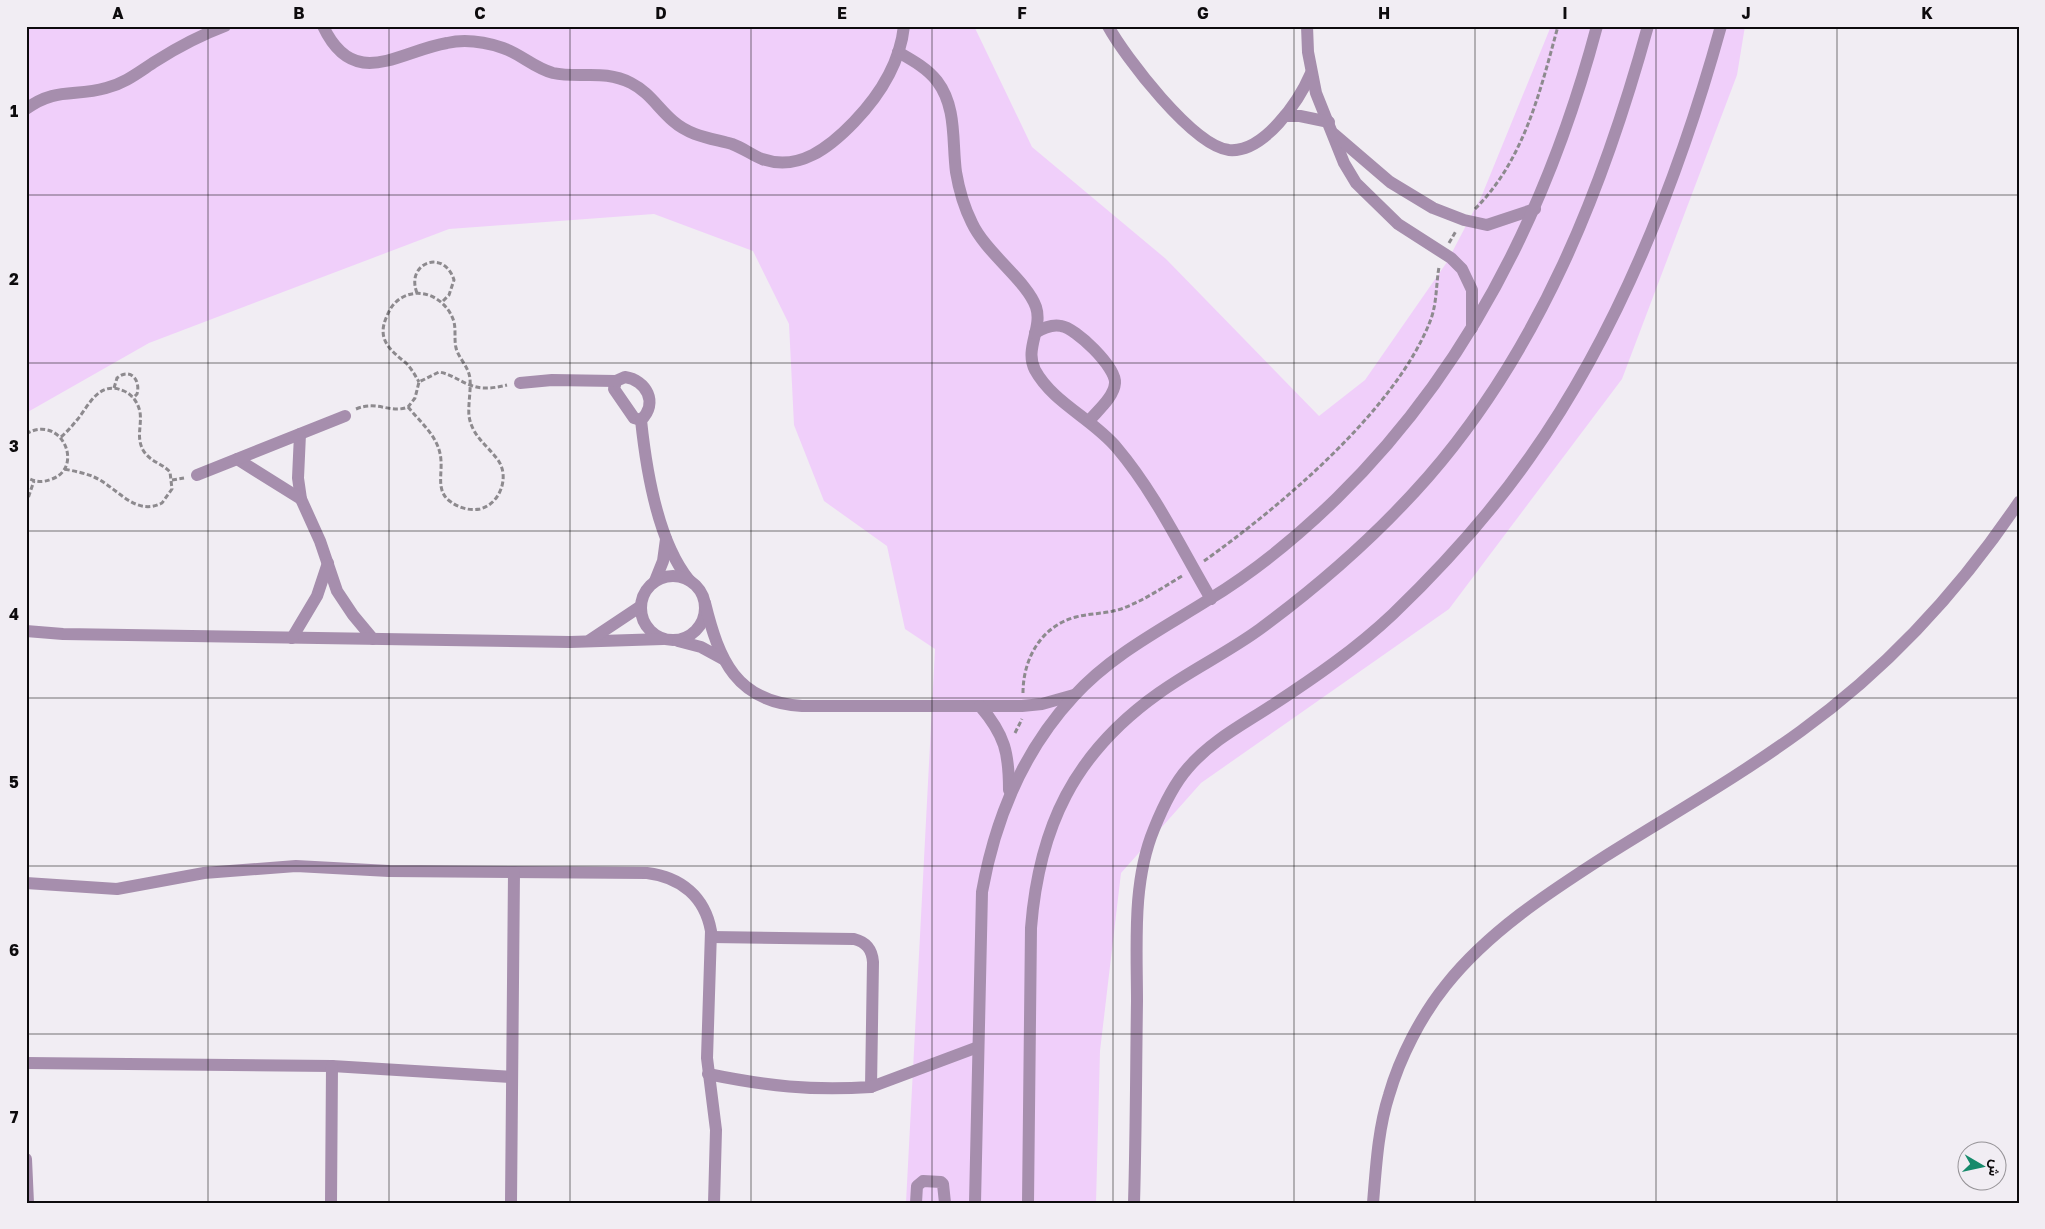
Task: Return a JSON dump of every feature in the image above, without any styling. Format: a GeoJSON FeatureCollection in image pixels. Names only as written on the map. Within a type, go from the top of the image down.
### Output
{"type":"FeatureCollection","features":[{"type":"Feature","properties":{"kind":"street"},"geometry":{"type":"LineString","coordinates":[[26,109],[42,100],[62,93],[93,91],[115,86],[176,49],[225,26]]}},
{"type":"Feature","properties":{"kind":"street"},"geometry":{"type":"LineString","coordinates":[[323,26],[331,43],[338,50],[364,62],[388,62],[448,42],[476,42],[505,48],[529,63],[554,73],[600,74],[620,78],[646,92],[673,121],[684,129],[696,135],[738,146],[761,158],[778,163],[791,163],[812,156],[842,135],[878,94],[898,52],[904,26]]}},
{"type":"Feature","properties":{"kind":"street"},"geometry":{"type":"LineString","coordinates":[[1108,26],[1123,50],[1156,92],[1182,119],[1218,147],[1227,150],[1247,148],[1256,144],[1285,116],[1300,95],[1311,73]]}},
{"type":"Feature","properties":{"kind":"street"},"geometry":{"type":"LineString","coordinates":[[1307,26],[1311,73],[1316,93],[1332,128],[1344,163],[1356,183],[1398,224],[1457,263],[1470,282],[1472,329]]}},
{"type":"Feature","properties":{"kind":"street"},"geometry":{"type":"LineString","coordinates":[[975,1203],[982,892],[988,857],[1009,794],[1038,742],[1074,695],[1129,649],[1211,599],[1298,533],[1372,462],[1437,382],[1472,329],[1514,253],[1553,162],[1597,26]]}},
{"type":"Feature","properties":{"kind":"street"},"geometry":{"type":"LineString","coordinates":[[1028,1203],[1031,928],[1034,888],[1041,857],[1057,811],[1076,776],[1100,744],[1128,716],[1160,692],[1210,663],[1303,597],[1388,520],[1460,438],[1517,355],[1564,265],[1611,147],[1648,26]]}},
{"type":"Feature","properties":{"kind":"street"},"geometry":{"type":"LineString","coordinates":[[1134,1203],[1138,909],[1147,849],[1159,817],[1184,772],[1207,749],[1321,673],[1393,614],[1474,528],[1532,455],[1582,374],[1626,286],[1677,162],[1721,26]]}},
{"type":"Feature","properties":{"kind":"street"},"geometry":{"type":"LineString","coordinates":[[898,52],[927,70],[945,93],[950,107],[956,171],[965,208],[981,240],[1034,303],[1038,318],[1031,353],[1035,370],[1059,398],[1111,441],[1145,484],[1211,599]]}},
{"type":"Feature","properties":{"kind":"street"},"geometry":{"type":"LineString","coordinates":[[1285,116],[1300,116],[1332,128],[1390,182],[1433,208],[1464,220],[1488,225],[1534,208]]}},
{"type":"Feature","properties":{"kind":"street"},"geometry":{"type":"LineString","coordinates":[[1035,333],[1050,326],[1067,327],[1111,366],[1115,377],[1114,389],[1089,421]]}},
{"type":"Feature","properties":{"kind":"street"},"geometry":{"type":"LineString","coordinates":[[520,383],[552,380],[616,381],[625,377],[635,379],[643,384],[648,392],[650,402],[641,420],[647,464],[666,539],[676,561],[689,580]]}},
{"type":"Feature","properties":{"kind":"street"},"geometry":{"type":"LineString","coordinates":[[616,381],[614,390],[634,418],[641,420]]}},
{"type":"Feature","properties":{"kind":"street"},"geometry":{"type":"LineString","coordinates":[[197,475],[345,416]]}},
{"type":"Feature","properties":{"kind":"street"},"geometry":{"type":"LineString","coordinates":[[300,434],[298,478],[302,499],[328,563],[334,584],[344,604],[373,639]]}},
{"type":"Feature","properties":{"kind":"street"},"geometry":{"type":"LineString","coordinates":[[237,459],[302,499]]}},
{"type":"Feature","properties":{"kind":"street"},"geometry":{"type":"LineString","coordinates":[[1374,1203],[1378,1149],[1389,1095],[1404,1055],[1446,985],[1497,934],[1554,890],[1799,733],[1870,676],[1904,645],[1947,598],[1993,541],[2019,502]]}},
{"type":"Feature","properties":{"kind":"street"},"geometry":{"type":"LineString","coordinates":[[664,639],[651,632],[643,620],[641,606],[645,592],[655,581],[663,561],[666,539]]}},
{"type":"Feature","properties":{"kind":"street"},"geometry":{"type":"LineString","coordinates":[[292,638],[317,596],[328,563]]}},
{"type":"Feature","properties":{"kind":"street"},"geometry":{"type":"LineString","coordinates":[[655,581],[666,576],[678,576],[689,580],[697,586],[705,603],[723,659],[739,681],[768,700],[788,705],[1022,706],[1042,704],[1074,695]]}},
{"type":"Feature","properties":{"kind":"street"},"geometry":{"type":"LineString","coordinates":[[678,640],[690,636],[699,628],[704,616],[705,603]]}},
{"type":"Feature","properties":{"kind":"street"},"geometry":{"type":"LineString","coordinates":[[588,641],[641,606]]}},
{"type":"Feature","properties":{"kind":"street"},"geometry":{"type":"LineString","coordinates":[[26,631],[50,634],[292,638],[588,641],[664,639],[678,640],[701,647],[723,659]]}},
{"type":"Feature","properties":{"kind":"street"},"geometry":{"type":"LineString","coordinates":[[980,706],[998,728],[1004,741],[1008,756],[1009,794]]}},
{"type":"Feature","properties":{"kind":"street"},"geometry":{"type":"LineString","coordinates":[[26,883],[117,889],[204,873],[288,866],[389,871],[660,874],[678,881],[693,892],[705,910],[711,937],[708,1074],[716,1130],[714,1203]]}},
{"type":"Feature","properties":{"kind":"street"},"geometry":{"type":"LineString","coordinates":[[511,1203],[514,872]]}},
{"type":"Feature","properties":{"kind":"street"},"geometry":{"type":"LineString","coordinates":[[711,937],[854,939],[866,944],[872,955],[871,1087]]}},
{"type":"Feature","properties":{"kind":"street"},"geometry":{"type":"LineString","coordinates":[[708,1074],[764,1085],[823,1090],[871,1087],[978,1047]]}},
{"type":"Feature","properties":{"kind":"street"},"geometry":{"type":"LineString","coordinates":[[26,1063],[332,1066],[512,1077]]}},
{"type":"Feature","properties":{"kind":"street"},"geometry":{"type":"LineString","coordinates":[[331,1203],[332,1066]]}},
{"type":"Feature","properties":{"kind":"street"},"geometry":{"type":"LineString","coordinates":[[26,1159],[28,1203]]}},
{"type":"Feature","properties":{"kind":"street"},"geometry":{"type":"LineString","coordinates":[[916,1203],[917,1186],[923,1181],[941,1182],[943,1184],[945,1203]]}},
{"type":"Feature","properties":{"kind":"path"},"geometry":{"type":"LineString","coordinates":[[1004,741],[1019,728],[1023,718],[1025,668],[1039,642],[1049,631],[1074,617],[1104,614],[1135,603],[1193,569],[1287,496],[1348,438],[1376,406],[1401,373],[1426,330],[1435,305],[1437,278],[1444,254],[1464,220],[1496,186],[1522,142],[1558,26]]}},
{"type":"Feature","properties":{"kind":"path"},"geometry":{"type":"LineString","coordinates":[[417,293],[414,277],[418,270],[431,262],[440,262],[447,266],[454,280],[450,295],[442,302]]}},
{"type":"Feature","properties":{"kind":"path"},"geometry":{"type":"LineString","coordinates":[[345,416],[371,405],[396,410],[408,407],[415,398],[418,382],[407,364],[390,351],[383,336],[384,322],[391,306],[403,297],[417,293],[431,296],[442,302],[451,313],[457,349],[469,371],[469,416],[473,430],[481,442],[498,460],[502,477],[498,497],[483,508],[474,510],[461,508],[450,502],[442,493],[440,485],[441,461],[436,441],[408,407]]}},
{"type":"Feature","properties":{"kind":"path"},"geometry":{"type":"LineString","coordinates":[[418,382],[439,372],[456,377],[470,386],[485,388],[520,383]]}},
{"type":"Feature","properties":{"kind":"path"},"geometry":{"type":"LineString","coordinates":[[114,388],[114,383],[120,375],[130,374],[135,377],[139,385],[137,394],[133,398]]}},
{"type":"Feature","properties":{"kind":"path"},"geometry":{"type":"LineString","coordinates":[[61,437],[77,420],[95,394],[114,388],[128,393],[133,398],[140,413],[139,440],[143,450],[157,464],[166,467],[172,480],[172,489],[162,503],[154,507],[137,506],[94,476],[64,469]]}},
{"type":"Feature","properties":{"kind":"path"},"geometry":{"type":"LineString","coordinates":[[26,434],[39,429],[51,430],[61,437],[67,447],[68,458],[64,469],[56,478],[46,482],[34,481],[26,476]]}},
{"type":"Feature","properties":{"kind":"path"},"geometry":{"type":"LineString","coordinates":[[26,504],[30,498],[34,481]]}},
{"type":"Feature","properties":{"kind":"shaded area"},"geometry":{"type":"Polygon","coordinates":[[[26,26],[974,26],[1032,147],[1166,259],[1319,416],[1365,380],[1447,262],[1482,195],[1551,26],[1745,26],[1737,75],[1622,379],[1449,609],[1201,783],[1121,873],[1100,1051],[1096,1203],[906,1203],[935,649],[905,629],[887,546],[824,501],[794,425],[789,324],[753,251],[654,214],[449,229],[149,343],[26,413],[26,26]]]}}]}
